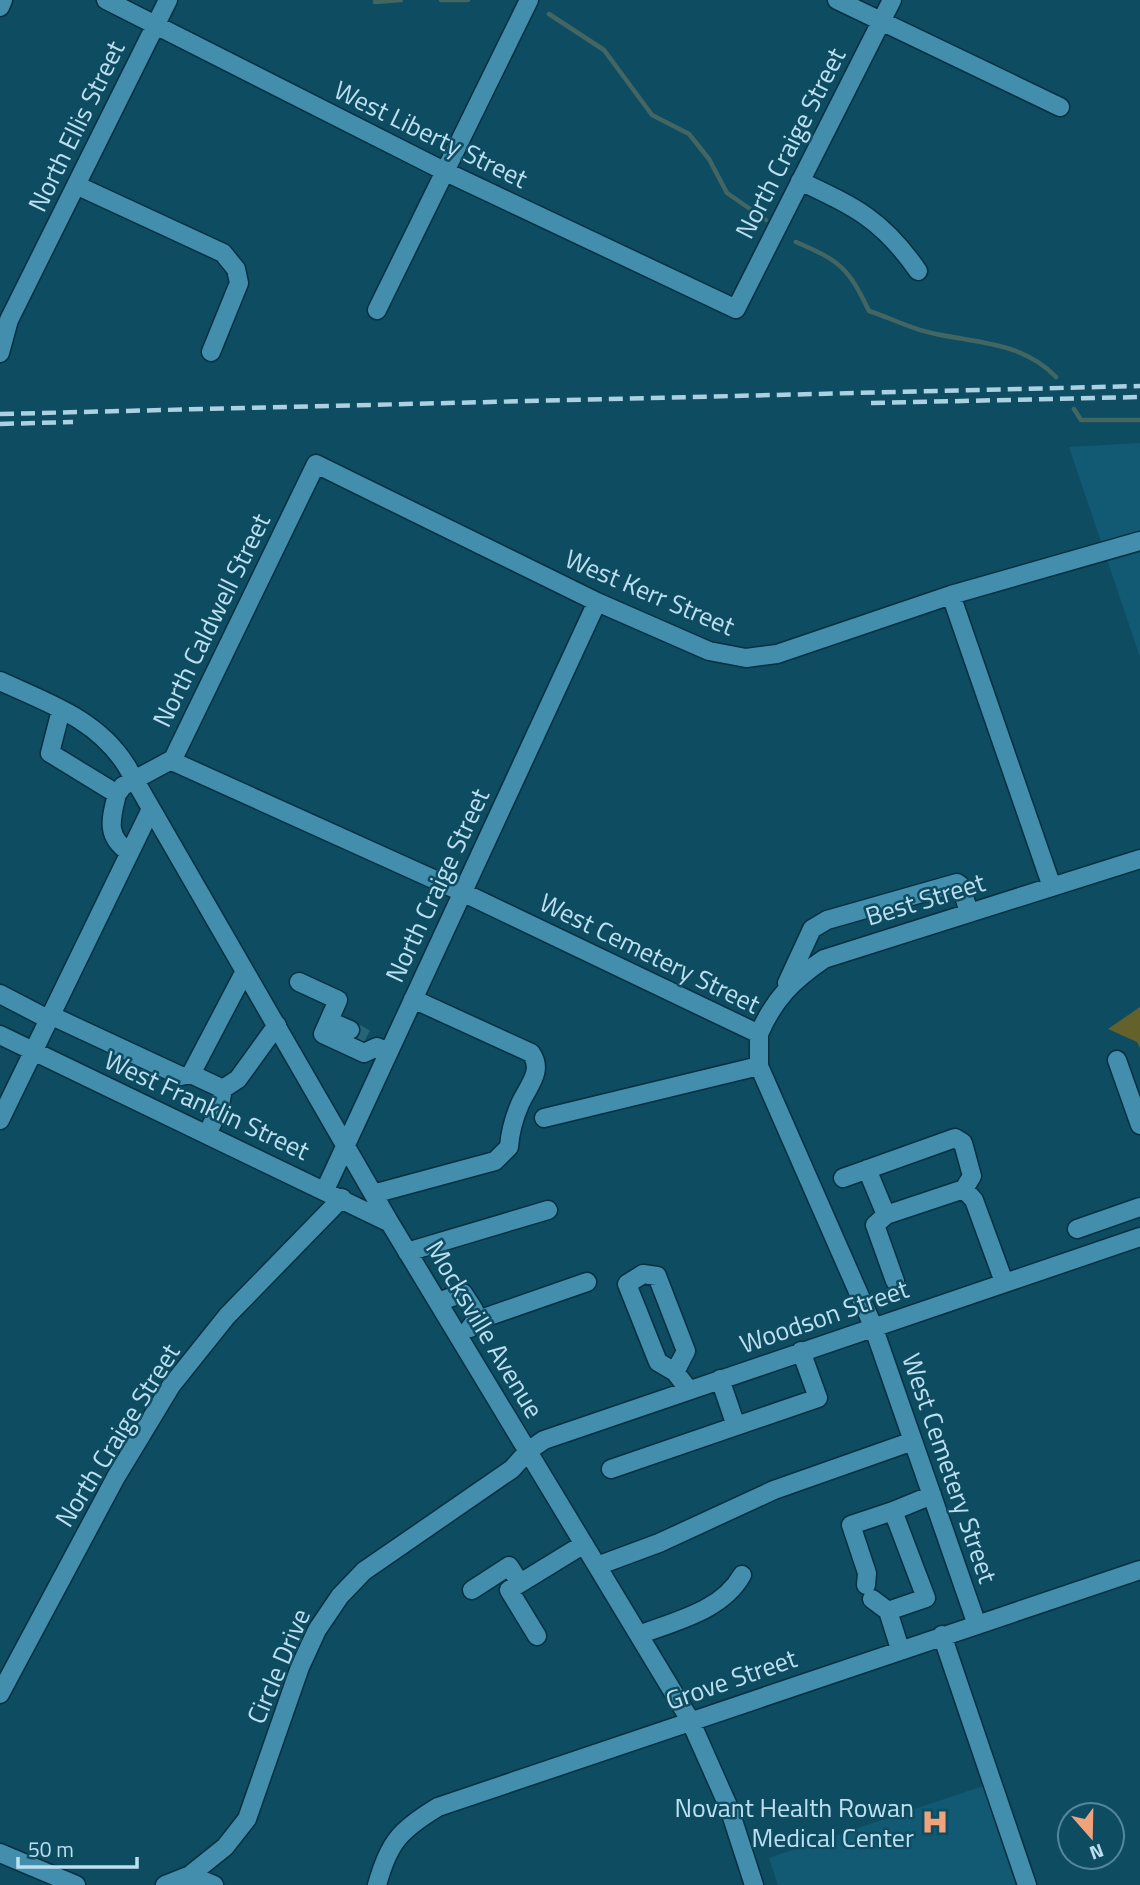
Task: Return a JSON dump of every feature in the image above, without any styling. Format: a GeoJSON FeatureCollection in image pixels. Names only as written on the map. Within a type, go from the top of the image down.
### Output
{"type":"FeatureCollection","features":[{"type":"Feature","properties":{"kind":"street"},"geometry":{"type":"LineString","coordinates":[[0,7],[4,0]]}},
{"type":"Feature","properties":{"kind":"street","name":"West Liberty Street"},"geometry":{"type":"LineString","coordinates":[[106,0],[446,172],[736,309]]}},
{"type":"Feature","properties":{"kind":"street","name":"North Ellis Street"},"geometry":{"type":"LineString","coordinates":[[0,354],[4,318],[76,185],[168,0]]}},
{"type":"Feature","properties":{"kind":"street"},"geometry":{"type":"LineString","coordinates":[[377,310],[529,0]]}},
{"type":"Feature","properties":{"kind":"street"},"geometry":{"type":"LineString","coordinates":[[837,0],[1060,107]]}},
{"type":"Feature","properties":{"kind":"street","name":"North Craige Street"},"geometry":{"type":"LineString","coordinates":[[736,309],[892,0]]}},
{"type":"Feature","properties":{"kind":"street"},"geometry":{"type":"LineString","coordinates":[[800,181],[853,206],[879,224],[902,247],[918,271]]}},
{"type":"Feature","properties":{"kind":"street"},"geometry":{"type":"LineString","coordinates":[[76,185],[223,253],[236,269],[239,283],[211,352]]}},
{"type":"Feature","properties":{"kind":"street","name":"West Kerr Street"},"geometry":{"type":"LineString","coordinates":[[316,464],[597,602],[709,651],[746,658],[777,654],[951,595],[1140,541]]}},
{"type":"Feature","properties":{"kind":"street","name":"North Caldwell Street"},"geometry":{"type":"LineString","coordinates":[[117,794],[123,786],[172,761],[316,464]]}},
{"type":"Feature","properties":{"kind":"street"},"geometry":{"type":"LineString","coordinates":[[951,595],[1052,887]]}},
{"type":"Feature","properties":{"kind":"street","name":"North Craige Street"},"geometry":{"type":"LineString","coordinates":[[0,1694],[116,1477],[171,1386],[227,1316],[333,1194],[378,1047],[413,999],[597,602]]}},
{"type":"Feature","properties":{"kind":"street"},"geometry":{"type":"LineString","coordinates":[[0,681],[61,710],[107,738],[151,809],[0,1120]]}},
{"type":"Feature","properties":{"kind":"street"},"geometry":{"type":"LineString","coordinates":[[61,710],[50,753],[117,794],[109,826],[117,844],[129,852]]}},
{"type":"Feature","properties":{"kind":"street","name":"West Cemetery Street"},"geometry":{"type":"LineString","coordinates":[[172,761],[462,892],[759,1034],[759,1066],[873,1326],[977,1625]]}},
{"type":"Feature","properties":{"kind":"street","name":"Mocksville Avenue"},"geometry":{"type":"LineString","coordinates":[[151,809],[407,1252],[690,1720],[729,1808],[754,1885]]}},
{"type":"Feature","properties":{"kind":"street","name":"Best Street"},"geometry":{"type":"LineString","coordinates":[[759,1034],[771,1008],[782,993],[824,958],[1140,859]]}},
{"type":"Feature","properties":{"kind":"street"},"geometry":{"type":"LineString","coordinates":[[782,993],[812,929],[827,920],[957,883],[961,886],[969,913]]}},
{"type":"Feature","properties":{"kind":"street"},"geometry":{"type":"LineString","coordinates":[[191,1074],[245,971]]}},
{"type":"Feature","properties":{"kind":"street"},"geometry":{"type":"LineString","coordinates":[[299,982],[338,1000],[323,1034],[364,1054],[378,1047]]}},
{"type":"Feature","properties":{"kind":"street"},"geometry":{"type":"LineString","coordinates":[[0,994],[181,1076],[191,1074],[223,1089]]}},
{"type":"Feature","properties":{"kind":"street"},"geometry":{"type":"LineString","coordinates":[[373,1194],[495,1161],[509,1147],[510,1131],[520,1102],[535,1076],[536,1060],[531,1052],[413,999]]}},
{"type":"Feature","properties":{"kind":"street"},"geometry":{"type":"LineString","coordinates":[[329,1021],[349,1030]]}},
{"type":"Feature","properties":{"kind":"street"},"geometry":{"type":"LineString","coordinates":[[207,1134],[219,1110],[223,1089],[237,1079],[276,1025]]}},
{"type":"Feature","properties":{"kind":"street","name":"West Franklin Street"},"geometry":{"type":"LineString","coordinates":[[0,1035],[390,1223]]}},
{"type":"Feature","properties":{"kind":"street"},"geometry":{"type":"LineString","coordinates":[[1118,1060],[1140,1125]]}},
{"type":"Feature","properties":{"kind":"street"},"geometry":{"type":"LineString","coordinates":[[544,1118],[759,1066]]}},
{"type":"Feature","properties":{"kind":"street"},"geometry":{"type":"LineString","coordinates":[[844,1178],[955,1138],[963,1143],[972,1176],[964,1189],[886,1215],[875,1225],[895,1281]]}},
{"type":"Feature","properties":{"kind":"street"},"geometry":{"type":"LineString","coordinates":[[867,1169],[886,1215]]}},
{"type":"Feature","properties":{"kind":"street"},"geometry":{"type":"LineString","coordinates":[[964,1189],[974,1200],[1004,1282]]}},
{"type":"Feature","properties":{"kind":"street"},"geometry":{"type":"LineString","coordinates":[[1077,1229],[1140,1207]]}},
{"type":"Feature","properties":{"kind":"street"},"geometry":{"type":"LineString","coordinates":[[407,1252],[548,1210]]}},
{"type":"Feature","properties":{"kind":"street","name":"Woodson Street"},"geometry":{"type":"LineString","coordinates":[[528,1451],[544,1440],[1140,1237]]}},
{"type":"Feature","properties":{"kind":"street"},"geometry":{"type":"LineString","coordinates":[[675,1373],[686,1351],[657,1276],[643,1274],[626,1284],[658,1363],[675,1373],[689,1390]]}},
{"type":"Feature","properties":{"kind":"street"},"geometry":{"type":"LineString","coordinates":[[459,1338],[475,1321],[587,1282]]}},
{"type":"Feature","properties":{"kind":"street"},"geometry":{"type":"LineString","coordinates":[[438,1302],[463,1293],[474,1310],[475,1321]]}},
{"type":"Feature","properties":{"kind":"street"},"geometry":{"type":"LineString","coordinates":[[611,1469],[818,1398],[801,1351]]}},
{"type":"Feature","properties":{"kind":"street"},"geometry":{"type":"LineString","coordinates":[[720,1379],[736,1426]]}},
{"type":"Feature","properties":{"kind":"street"},"geometry":{"type":"LineString","coordinates":[[597,1566],[659,1543],[774,1490],[913,1441]]}},
{"type":"Feature","properties":{"kind":"street","name":"Circle Drive"},"geometry":{"type":"LineString","coordinates":[[166,1885],[189,1880],[225,1847],[247,1819],[300,1667],[317,1630],[340,1596],[364,1571],[512,1469],[528,1451]]}},
{"type":"Feature","properties":{"kind":"street"},"geometry":{"type":"LineString","coordinates":[[900,1649],[888,1611],[869,1592],[867,1573],[851,1525],[932,1495]]}},
{"type":"Feature","properties":{"kind":"street"},"geometry":{"type":"LineString","coordinates":[[888,1611],[926,1598],[893,1511]]}},
{"type":"Feature","properties":{"kind":"street"},"geometry":{"type":"LineString","coordinates":[[537,1636],[509,1590],[584,1544]]}},
{"type":"Feature","properties":{"kind":"street"},"geometry":{"type":"LineString","coordinates":[[472,1590],[509,1566],[520,1583]]}},
{"type":"Feature","properties":{"kind":"street","name":"Grove Street"},"geometry":{"type":"LineString","coordinates":[[377,1885],[385,1858],[399,1833],[438,1807],[943,1634],[1140,1570]]}},
{"type":"Feature","properties":{"kind":"street"},"geometry":{"type":"LineString","coordinates":[[639,1635],[716,1604],[727,1597],[742,1575]]}},
{"type":"Feature","properties":{"kind":"street"},"geometry":{"type":"LineString","coordinates":[[943,1634],[1027,1885]]}},
{"type":"Feature","properties":{"kind":"street"},"geometry":{"type":"LineString","coordinates":[[0,1853],[76,1885]]}},
{"type":"Feature","properties":{"kind":"street"},"geometry":{"type":"LineString","coordinates":[[189,1880],[214,1885]]}},
{"type":"Feature","properties":{"kind":"shaded area"},"geometry":{"type":"Polygon","coordinates":[[[1140,443],[1140,657],[1069,447],[1140,443]]]}},
{"type":"Feature","properties":{"kind":"shaded area"},"geometry":{"type":"Polygon","coordinates":[[[1140,1007],[1140,1048],[1137,1042],[1108,1029],[1140,1007]]]}},
{"type":"Feature","properties":{"kind":"shaded area","name":"Novant Health Rowan Medical Center"},"geometry":{"type":"Polygon","coordinates":[[[983,1786],[1016,1885],[778,1885],[769,1858],[983,1786]]]}},
{"type":"Feature","properties":{"kind":"waterway"},"geometry":{"type":"LineString","coordinates":[[375,2],[401,0]]}},
{"type":"Feature","properties":{"kind":"waterway"},"geometry":{"type":"LineString","coordinates":[[441,0],[468,0]]}},
{"type":"Feature","properties":{"kind":"waterway"},"geometry":{"type":"LineString","coordinates":[[549,14],[604,50],[652,115],[689,134],[709,159],[727,193],[766,220]]}},
{"type":"Feature","properties":{"kind":"waterway"},"geometry":{"type":"LineString","coordinates":[[796,242],[841,267],[855,284],[869,311],[927,332],[1015,351],[1030,357],[1056,377]]}},
{"type":"Feature","properties":{"kind":"waterway"},"geometry":{"type":"LineString","coordinates":[[1074,409],[1081,420],[1140,420]]}},
{"type":"Feature","properties":{"kind":"tunnel"},"geometry":{"type":"LineString","coordinates":[[350,1030],[369,1040]]}},
{"type":"Feature","properties":{"kind":"railway"},"geometry":{"type":"LineString","coordinates":[[0,414],[1140,386]]}},
{"type":"Feature","properties":{"kind":"railway"},"geometry":{"type":"LineString","coordinates":[[871,403],[1140,397]]}},
{"type":"Feature","properties":{"kind":"railway"},"geometry":{"type":"LineString","coordinates":[[0,424],[73,422]]}},
{"type":"Feature","properties":{"kind":"place","name":"Novant Health Rowan Medical Center"},"geometry":{"type":"Point","coordinates":[935,1822]}}]}
